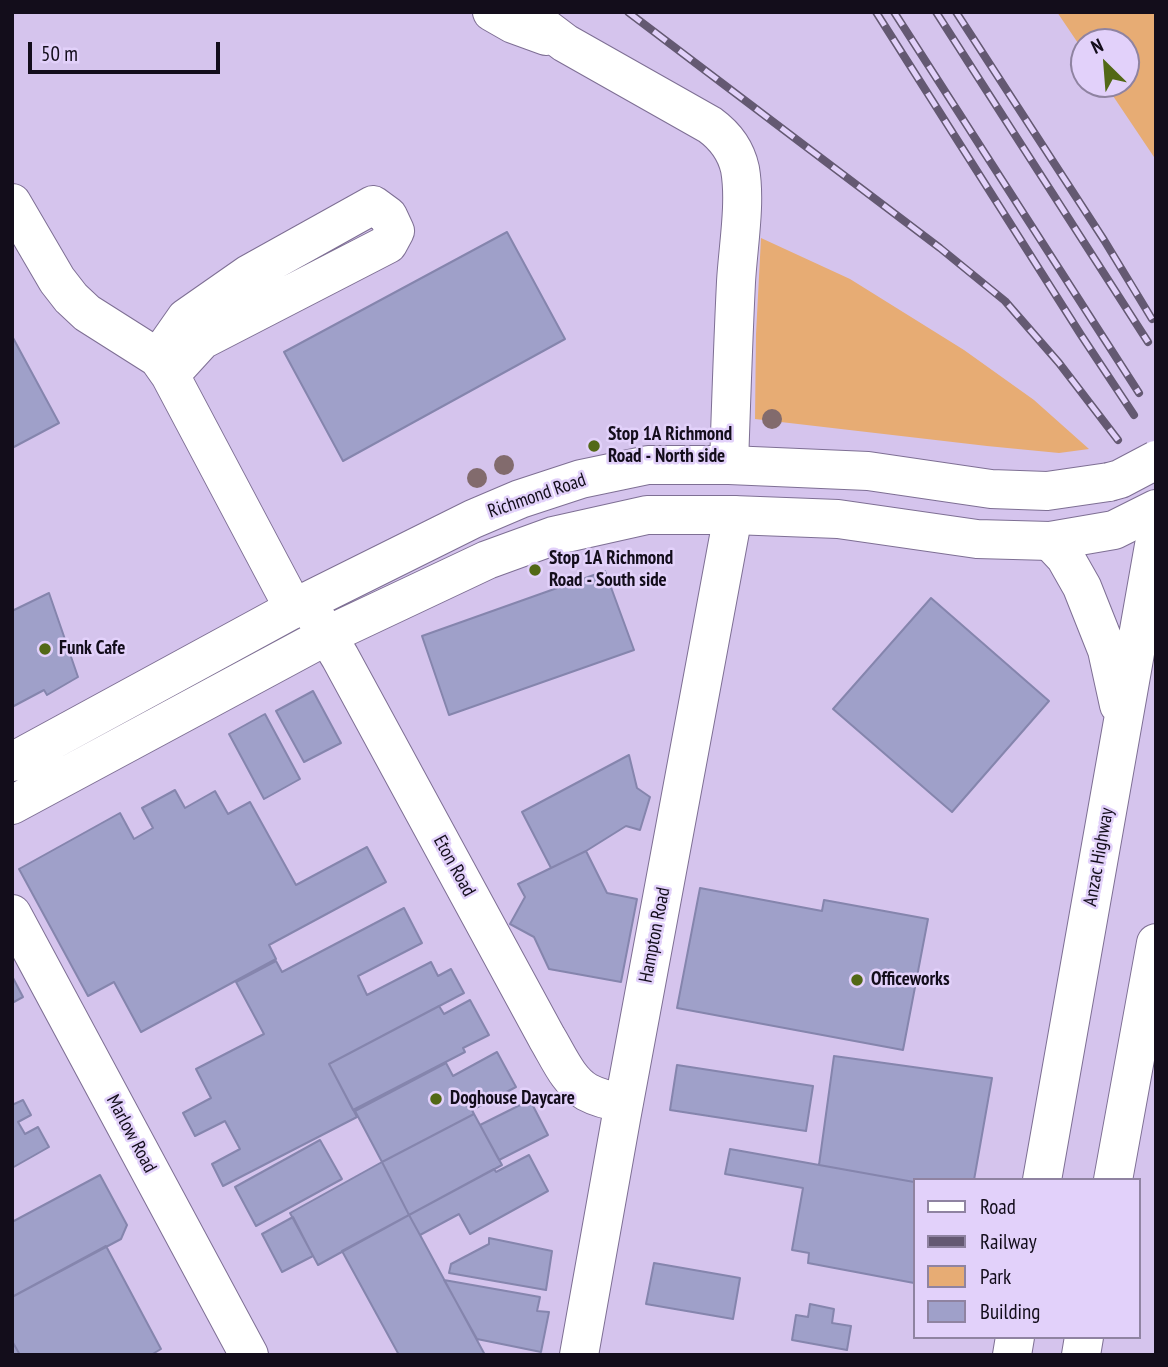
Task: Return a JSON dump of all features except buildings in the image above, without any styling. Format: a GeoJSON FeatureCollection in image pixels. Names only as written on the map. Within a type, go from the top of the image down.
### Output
{"type":"FeatureCollection","features":[{"type":"Feature","properties":{"kind":"main road"},"geometry":{"type":"LineString","coordinates":[[492,12],[513,24],[565,43]]}},
{"type":"Feature","properties":{"kind":"main road"},"geometry":{"type":"LineString","coordinates":[[524,12],[565,43]]}},
{"type":"Feature","properties":{"kind":"main road","name":"Hampton Road"},"geometry":{"type":"LineString","coordinates":[[565,43],[719,131],[732,148],[740,170],[742,196],[729,466],[733,515],[579,1355]]}},
{"type":"Feature","properties":{"kind":"main road"},"geometry":{"type":"LineString","coordinates":[[12,203],[57,280],[71,298],[87,313],[164,367]]}},
{"type":"Feature","properties":{"kind":"main road"},"geometry":{"type":"LineString","coordinates":[[373,205],[388,216],[395,232],[388,244],[202,340],[164,367],[186,318],[249,274],[373,205]]}},
{"type":"Feature","properties":{"kind":"main road","name":"Eton Road"},"geometry":{"type":"LineString","coordinates":[[164,367],[300,605],[328,635],[569,1075],[585,1091],[607,1100],[624,1103]]}},
{"type":"Feature","properties":{"kind":"main road","name":"Richmond Road"},"geometry":{"type":"LineString","coordinates":[[12,762],[300,605],[473,519],[532,495],[582,479],[649,465],[729,466],[868,471],[990,489],[1047,491],[1120,479],[1156,460]]}},
{"type":"Feature","properties":{"kind":"main road"},"geometry":{"type":"LineString","coordinates":[[12,805],[328,635],[487,560],[553,536],[647,515],[733,515],[838,519],[977,539],[1050,541],[1114,530],[1156,509]]}},
{"type":"Feature","properties":{"kind":"main road"},"geometry":{"type":"LineString","coordinates":[[1050,541],[1065,557],[1082,587],[1107,650],[1123,721]]}},
{"type":"Feature","properties":{"kind":"main road","name":"Anzac Highway"},"geometry":{"type":"LineString","coordinates":[[1042,1178],[1153,547]]}},
{"type":"Feature","properties":{"kind":"main road","name":"Marlow Road"},"geometry":{"type":"LineString","coordinates":[[12,914],[249,1355]]}},
{"type":"Feature","properties":{"kind":"main road"},"geometry":{"type":"LineString","coordinates":[[1113,1178],[1156,943]]}},
{"type":"Feature","properties":{"kind":"green space"},"geometry":{"type":"Polygon","coordinates":[[[1057,12],[1156,12],[1156,160],[1114,98],[1140,98],[1140,28],[1070,28],[1070,31],[1057,12]]]}},
{"type":"Feature","properties":{"kind":"green space"},"geometry":{"type":"Polygon","coordinates":[[[761,238],[850,279],[964,350],[1034,400],[1089,449],[1059,453],[755,419],[761,238]]]}},
{"type":"Feature","properties":{"kind":"railway"},"geometry":{"type":"LineString","coordinates":[[628,12],[940,248],[1005,301],[1059,363],[1118,440]]}},
{"type":"Feature","properties":{"kind":"railway"},"geometry":{"type":"LineString","coordinates":[[876,12],[1134,415]]}},
{"type":"Feature","properties":{"kind":"railway"},"geometry":{"type":"LineString","coordinates":[[894,12],[1139,393]]}},
{"type":"Feature","properties":{"kind":"railway"},"geometry":{"type":"LineString","coordinates":[[936,12],[1148,342]]}},
{"type":"Feature","properties":{"kind":"railway"},"geometry":{"type":"LineString","coordinates":[[956,12],[1152,319]]}},
{"type":"Feature","properties":{"kind":"place","name":"Stop 1A Richmond Road - North side"},"geometry":{"type":"Point","coordinates":[594,446]}},
{"type":"Feature","properties":{"kind":"place","name":"Stop 1A Richmond Road - South side"},"geometry":{"type":"Point","coordinates":[535,570]}},
{"type":"Feature","properties":{"kind":"place","name":"Funk Cafe"},"geometry":{"type":"Point","coordinates":[45,649]}},
{"type":"Feature","properties":{"kind":"place","name":"Officeworks"},"geometry":{"type":"Point","coordinates":[857,980]}},
{"type":"Feature","properties":{"kind":"place","name":"Doghouse Daycare"},"geometry":{"type":"Point","coordinates":[436,1099]}}]}
